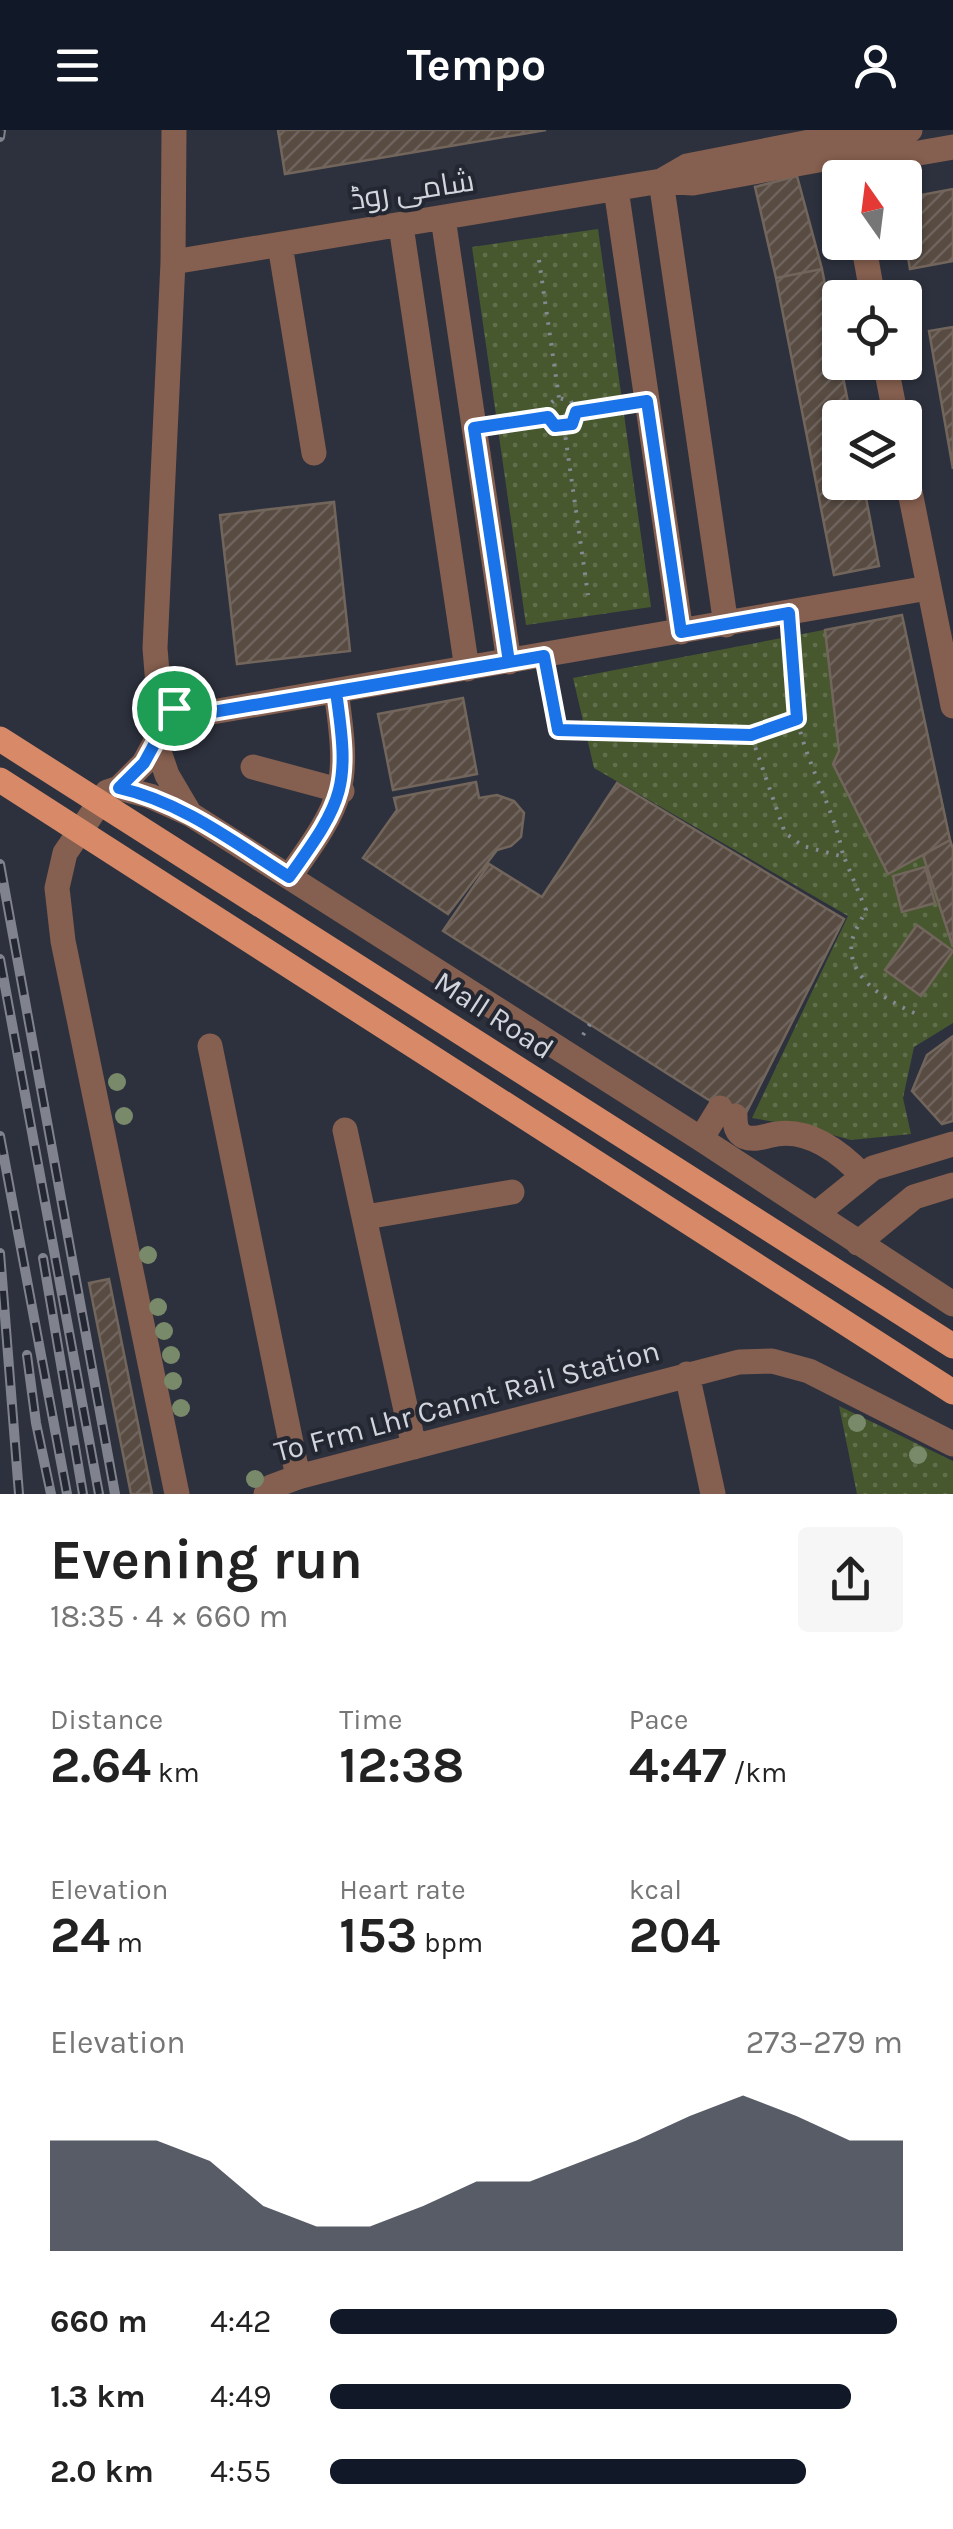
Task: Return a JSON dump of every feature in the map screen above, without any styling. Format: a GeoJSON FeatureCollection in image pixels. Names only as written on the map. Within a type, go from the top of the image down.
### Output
{"type":"FeatureCollection","features":[{"type":"Feature","properties":{"kind":"main road","name":"Mall Road"},"geometry":{"type":"LineString","coordinates":[[0,739],[953,1346]]}},
{"type":"Feature","properties":{"kind":"main road"},"geometry":{"type":"LineString","coordinates":[[0,780],[950,1390]]}},
{"type":"Feature","properties":{"kind":"street"},"geometry":{"type":"LineString","coordinates":[[174,130],[173,262],[155,648],[158,685],[174,708],[195,715],[928,588]]}},
{"type":"Feature","properties":{"kind":"street","name":"شامی روڈ"},"geometry":{"type":"LineString","coordinates":[[661,181],[688,166],[873,130],[910,130]]}},
{"type":"Feature","properties":{"kind":"street","name":"شامی روڈ"},"geometry":{"type":"LineString","coordinates":[[858,160],[874,150],[896,157],[953,147]]}},
{"type":"Feature","properties":{"kind":"street","name":"شامی روڈ"},"geometry":{"type":"LineString","coordinates":[[173,262],[661,181],[694,183],[822,169]]}},
{"type":"Feature","properties":{"kind":"street"},"geometry":{"type":"LineString","coordinates":[[661,181],[726,624]]}},
{"type":"Feature","properties":{"kind":"street"},"geometry":{"type":"LineString","coordinates":[[616,189],[681,632]]}},
{"type":"Feature","properties":{"kind":"street"},"geometry":{"type":"LineString","coordinates":[[442,218],[509,662]]}},
{"type":"Feature","properties":{"kind":"street"},"geometry":{"type":"LineString","coordinates":[[401,226],[467,669]]}},
{"type":"Feature","properties":{"kind":"street"},"geometry":{"type":"LineString","coordinates":[[280,245],[314,453]]}},
{"type":"Feature","properties":{"kind":"street"},"geometry":{"type":"LineString","coordinates":[[911,500],[953,706]]}},
{"type":"Feature","properties":{"kind":"street"},"geometry":{"type":"LineString","coordinates":[[289,877],[325,827],[342,791],[344,746],[336,692]]}},
{"type":"Feature","properties":{"kind":"street"},"geometry":{"type":"LineString","coordinates":[[174,708],[132,778],[107,792],[65,853],[58,876],[57,903],[177,1494]]}},
{"type":"Feature","properties":{"kind":"street"},"geometry":{"type":"LineString","coordinates":[[156,743],[167,775],[190,814]]}},
{"type":"Feature","properties":{"kind":"street"},"geometry":{"type":"LineString","coordinates":[[253,767],[342,791]]}},
{"type":"Feature","properties":{"kind":"street"},"geometry":{"type":"LineString","coordinates":[[119,788],[150,796],[190,814],[702,1139],[953,1304]]}},
{"type":"Feature","properties":{"kind":"street"},"geometry":{"type":"LineString","coordinates":[[210,1046],[298,1478]]}},
{"type":"Feature","properties":{"kind":"street"},"geometry":{"type":"LineString","coordinates":[[702,1139],[728,1112],[743,1136],[806,1136],[848,1161],[862,1176]]}},
{"type":"Feature","properties":{"kind":"street"},"geometry":{"type":"LineString","coordinates":[[345,1130],[414,1447]]}},
{"type":"Feature","properties":{"kind":"street"},"geometry":{"type":"LineString","coordinates":[[816,1214],[873,1168],[953,1144]]}},
{"type":"Feature","properties":{"kind":"street"},"geometry":{"type":"LineString","coordinates":[[858,1243],[914,1197],[953,1185]]}},
{"type":"Feature","properties":{"kind":"street"},"geometry":{"type":"LineString","coordinates":[[366,1217],[512,1192]]}},
{"type":"Feature","properties":{"kind":"street","name":"To Frm Lhr Cannt Rail Station"},"geometry":{"type":"LineString","coordinates":[[266,1494],[298,1478],[739,1362],[772,1361],[809,1371],[953,1444]]}},
{"type":"Feature","properties":{"kind":"street"},"geometry":{"type":"LineString","coordinates":[[687,1374],[713,1494]]}},
{"type":"Feature","properties":{"kind":"path"},"geometry":{"type":"LineString","coordinates":[[540,260],[559,398]]}},
{"type":"Feature","properties":{"kind":"path"},"geometry":{"type":"LineString","coordinates":[[559,398],[572,402],[576,412],[572,424],[564,427],[555,426],[548,417],[549,405],[559,398]]}},
{"type":"Feature","properties":{"kind":"path"},"geometry":{"type":"LineString","coordinates":[[576,412],[647,401]]}},
{"type":"Feature","properties":{"kind":"path"},"geometry":{"type":"LineString","coordinates":[[474,428],[548,417]]}},
{"type":"Feature","properties":{"kind":"path"},"geometry":{"type":"LineString","coordinates":[[564,427],[588,595]]}},
{"type":"Feature","properties":{"kind":"path"},"geometry":{"type":"LineString","coordinates":[[789,613],[797,719],[866,910],[852,942],[854,960],[874,992],[919,1015]]}},
{"type":"Feature","properties":{"kind":"path"},"geometry":{"type":"LineString","coordinates":[[544,656],[558,730],[751,735],[797,719]]}},
{"type":"Feature","properties":{"kind":"path"},"geometry":{"type":"LineString","coordinates":[[751,735],[785,833],[803,846],[844,857]]}},
{"type":"Feature","properties":{"kind":"green space"},"geometry":{"type":"Polygon","coordinates":[[[598,229],[651,607],[526,625],[472,247],[598,229]]]}},
{"type":"Feature","properties":{"kind":"green space"},"geometry":{"type":"Polygon","coordinates":[[[902,615],[953,849],[953,1023],[914,1047],[903,1098],[911,1134],[851,1140],[752,1118],[848,916],[594,768],[573,678],[902,615]]]}},
{"type":"Feature","properties":{"kind":"green space"},"geometry":{"type":"Polygon","coordinates":[[[839,1406],[953,1461],[953,1494],[857,1494],[839,1406]]]}},
{"type":"Feature","properties":{"kind":"building"},"geometry":{"type":"Polygon","coordinates":[[[278,130],[546,130],[285,174],[278,130]]]}},
{"type":"Feature","properties":{"kind":"building"},"geometry":{"type":"Polygon","coordinates":[[[797,176],[822,269],[776,278],[755,187],[797,176]]]}},
{"type":"Feature","properties":{"kind":"building"},"geometry":{"type":"Polygon","coordinates":[[[953,189],[953,261],[910,269],[908,260],[922,260],[922,195],[953,189]]]}},
{"type":"Feature","properties":{"kind":"building"},"geometry":{"type":"Polygon","coordinates":[[[822,269],[822,380],[844,380],[847,400],[822,400],[822,500],[866,500],[879,566],[834,575],[776,278],[822,269]]]}},
{"type":"Feature","properties":{"kind":"building"},"geometry":{"type":"Polygon","coordinates":[[[953,327],[953,469],[929,331],[953,327]]]}},
{"type":"Feature","properties":{"kind":"building"},"geometry":{"type":"Polygon","coordinates":[[[334,502],[350,651],[237,664],[220,515],[334,502]]]}},
{"type":"Feature","properties":{"kind":"building"},"geometry":{"type":"Polygon","coordinates":[[[902,615],[950,840],[888,874],[833,764],[839,751],[825,630],[902,615]]]}},
{"type":"Feature","properties":{"kind":"building"},"geometry":{"type":"Polygon","coordinates":[[[463,698],[477,774],[393,790],[378,714],[463,698]]]}},
{"type":"Feature","properties":{"kind":"building"},"geometry":{"type":"Polygon","coordinates":[[[476,782],[479,798],[497,795],[514,801],[524,813],[521,837],[511,846],[497,850],[448,914],[363,858],[397,810],[394,798],[476,782]]]}},
{"type":"Feature","properties":{"kind":"building"},"geometry":{"type":"Polygon","coordinates":[[[617,783],[844,919],[742,1121],[443,931],[489,864],[542,897],[617,783]]]}},
{"type":"Feature","properties":{"kind":"building"},"geometry":{"type":"Polygon","coordinates":[[[950,840],[953,849],[953,947],[923,855],[950,840]]]}},
{"type":"Feature","properties":{"kind":"building"},"geometry":{"type":"Polygon","coordinates":[[[925,867],[935,903],[902,912],[893,876],[925,867]]]}},
{"type":"Feature","properties":{"kind":"building"},"geometry":{"type":"Polygon","coordinates":[[[917,925],[953,951],[921,996],[885,970],[917,925]]]}},
{"type":"Feature","properties":{"kind":"building"},"geometry":{"type":"Polygon","coordinates":[[[953,1036],[953,1121],[942,1124],[912,1091],[927,1055],[953,1036]]]}},
{"type":"Feature","properties":{"kind":"building"},"geometry":{"type":"Polygon","coordinates":[[[109,1279],[152,1494],[131,1494],[89,1283],[109,1279]]]}},
{"type":"Feature","properties":{"kind":"railway"},"geometry":{"type":"LineString","coordinates":[[0,137],[1,130]]}},
{"type":"Feature","properties":{"kind":"railway"},"geometry":{"type":"LineString","coordinates":[[0,864],[115,1494]]}},
{"type":"Feature","properties":{"kind":"railway"},"geometry":{"type":"LineString","coordinates":[[0,959],[99,1494]]}},
{"type":"Feature","properties":{"kind":"railway"},"geometry":{"type":"LineString","coordinates":[[0,1136],[67,1494]]}},
{"type":"Feature","properties":{"kind":"railway"},"geometry":{"type":"LineString","coordinates":[[0,1253],[19,1494]]}},
{"type":"Feature","properties":{"kind":"railway"},"geometry":{"type":"LineString","coordinates":[[43,1258],[83,1494]]}},
{"type":"Feature","properties":{"kind":"railway"},"geometry":{"type":"LineString","coordinates":[[27,1355],[51,1494]]}},
{"type":"Feature","properties":{"kind":"route"},"geometry":{"type":"LineString","coordinates":[[647,401],[681,632],[789,613],[797,719],[751,735],[564,732],[554,726],[544,656],[336,692],[344,746],[342,791],[325,827],[289,877],[190,814],[150,796],[119,788],[144,763],[174,708],[195,715],[509,662],[474,428],[548,417],[555,426],[564,427],[572,424],[576,412],[647,401]]}}]}
